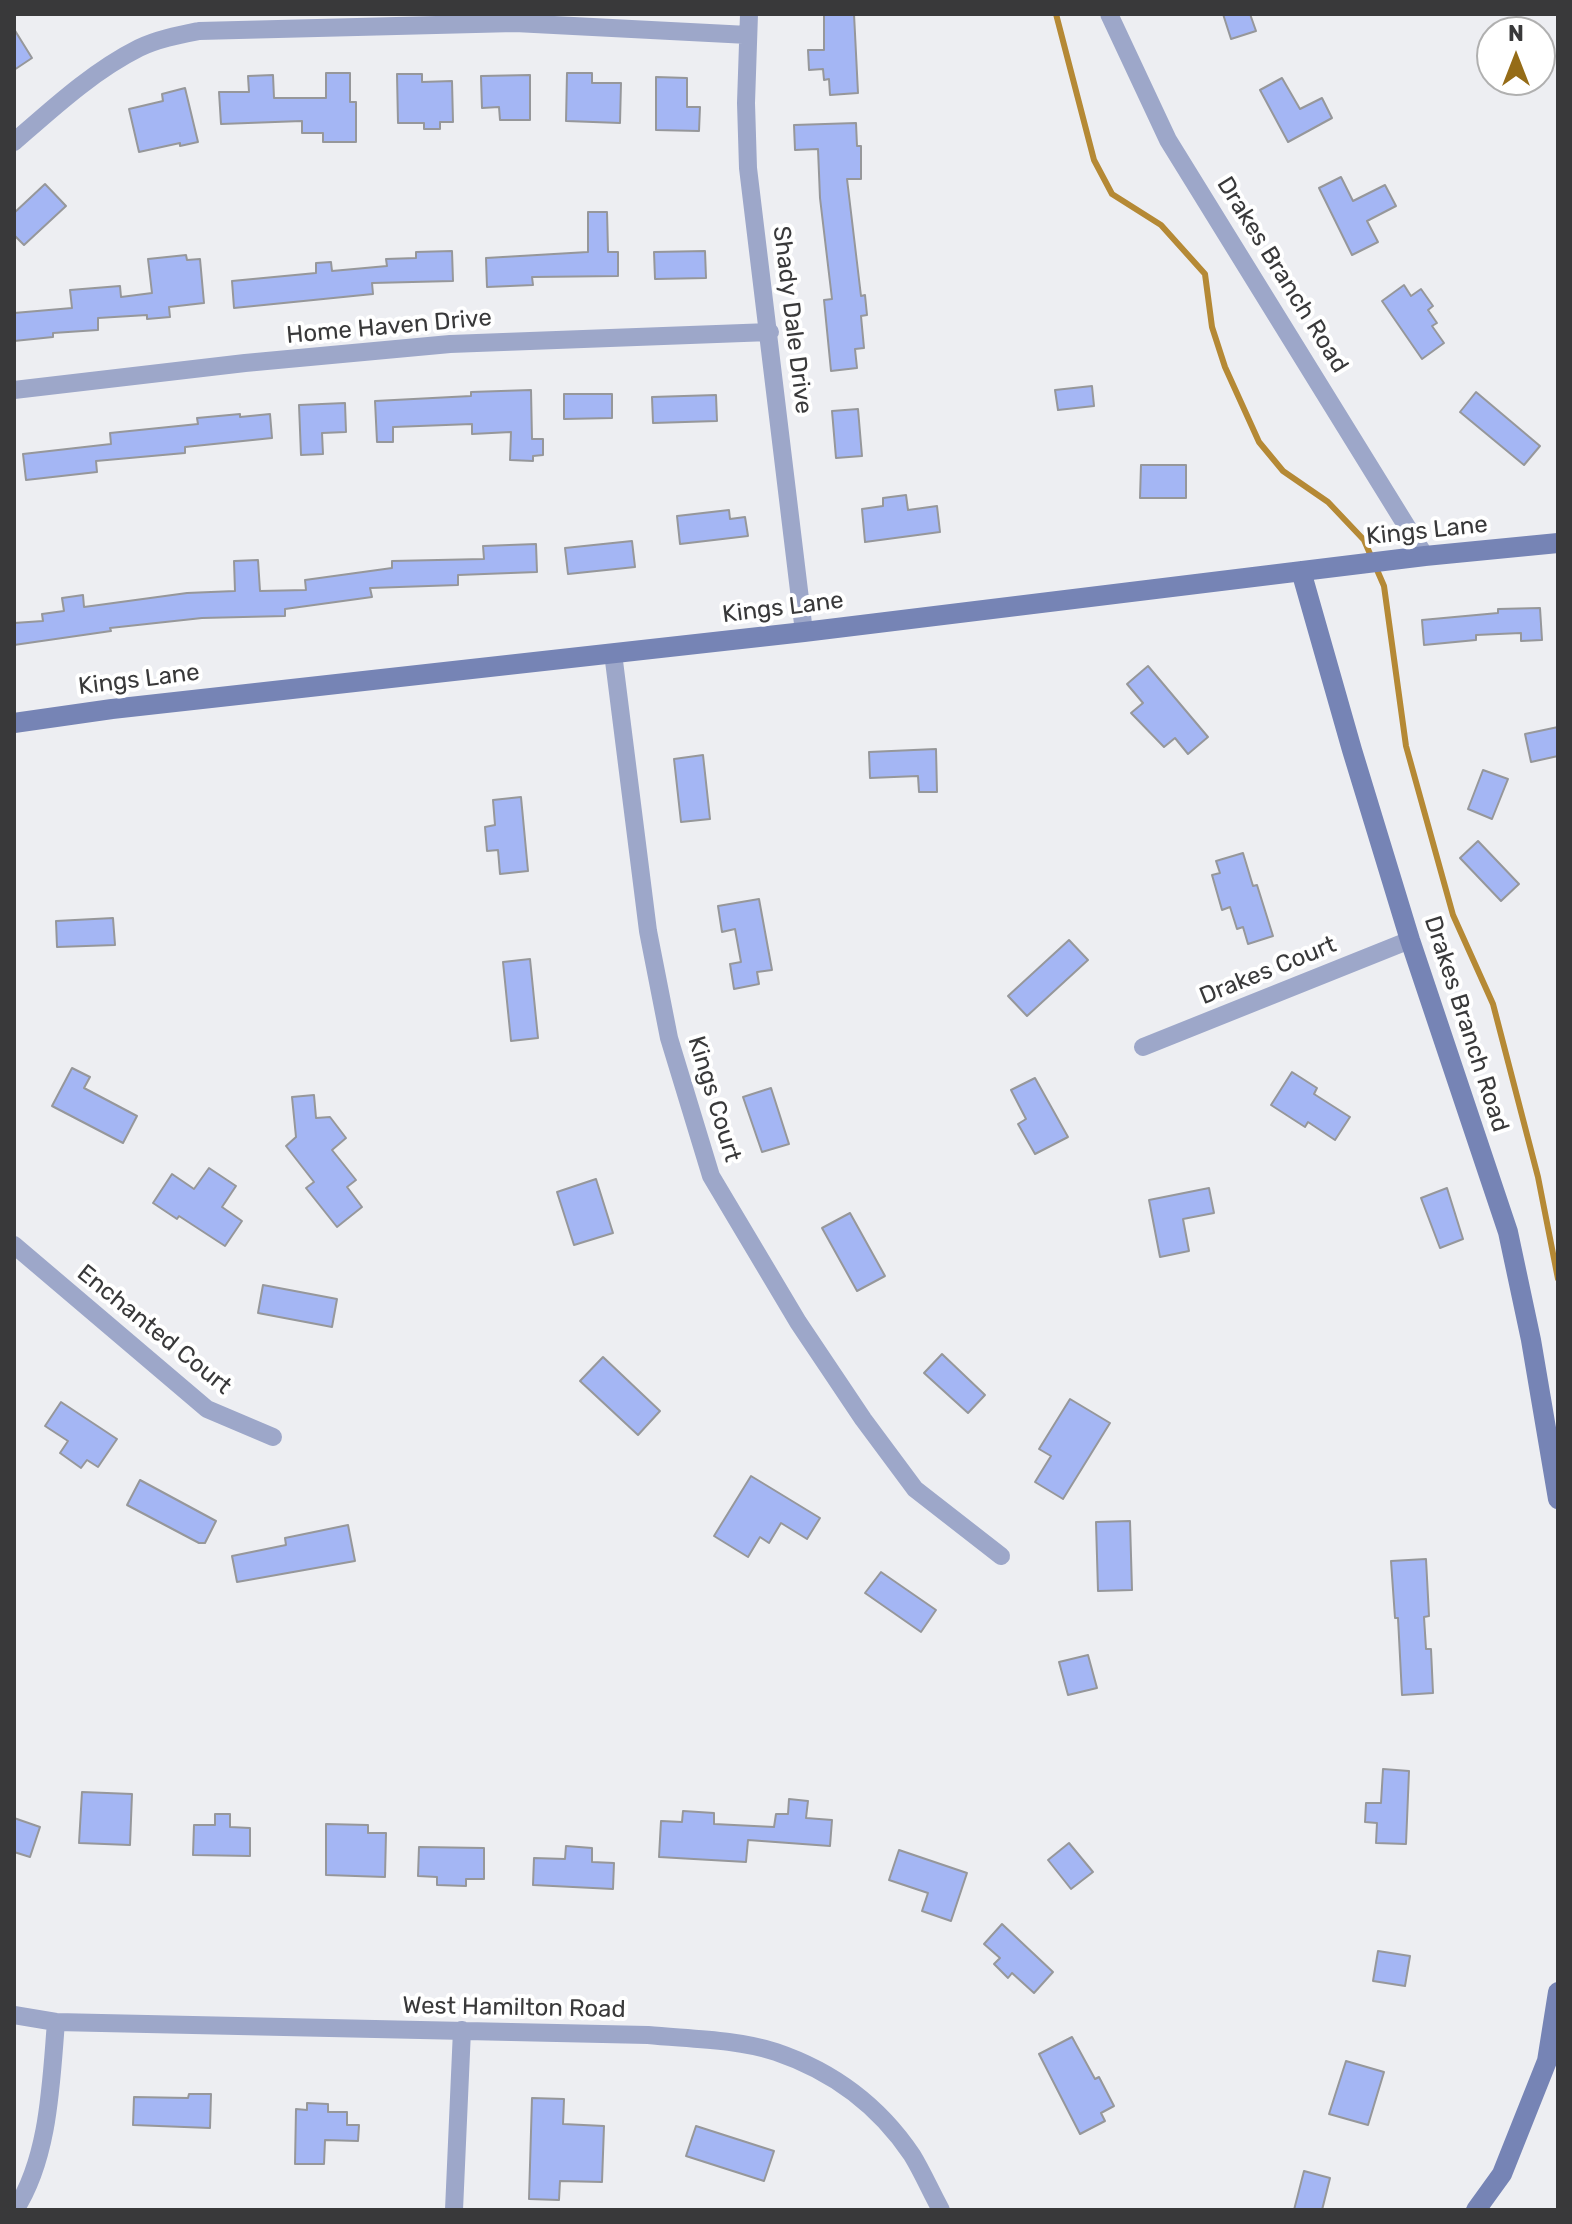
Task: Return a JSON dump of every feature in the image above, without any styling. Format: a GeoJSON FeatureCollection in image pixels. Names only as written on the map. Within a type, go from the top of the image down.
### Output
{"type":"FeatureCollection","features":[{"type":"Feature","properties":{"kind":"street","name":"Shady Dale Drive"},"geometry":{"type":"LineString","coordinates":[[749,14],[748,168],[804,632]]}},
{"type":"Feature","properties":{"kind":"street","name":"Drakes Branch Road"},"geometry":{"type":"LineString","coordinates":[[1109,14],[1168,140],[1425,556]]}},
{"type":"Feature","properties":{"kind":"street"},"geometry":{"type":"LineString","coordinates":[[14,142],[74,90],[139,48],[165,38],[199,31],[515,23],[748,35]]}},
{"type":"Feature","properties":{"kind":"street","name":"Home Haven Drive"},"geometry":{"type":"LineString","coordinates":[[14,390],[450,344],[770,332]]}},
{"type":"Feature","properties":{"kind":"street","name":"Kings Lane"},"geometry":{"type":"LineString","coordinates":[[14,723],[112,709],[804,632],[1425,556],[1558,543]]}},
{"type":"Feature","properties":{"kind":"street","name":"Drakes Branch Road"},"geometry":{"type":"LineString","coordinates":[[1301,571],[1410,940],[1508,1232],[1531,1340],[1558,1499]]}},
{"type":"Feature","properties":{"kind":"street","name":"Kings Court"},"geometry":{"type":"LineString","coordinates":[[613,653],[648,931],[669,1038],[711,1176],[798,1322],[863,1419],[915,1489],[1001,1556]]}},
{"type":"Feature","properties":{"kind":"street","name":"Drakes Court"},"geometry":{"type":"LineString","coordinates":[[1143,1047],[1410,940]]}},
{"type":"Feature","properties":{"kind":"street","name":"Enchanted Court"},"geometry":{"type":"LineString","coordinates":[[14,1245],[207,1409],[273,1437]]}},
{"type":"Feature","properties":{"kind":"street"},"geometry":{"type":"LineString","coordinates":[[1476,2210],[1502,2174],[1547,2061],[1558,1992]]}},
{"type":"Feature","properties":{"kind":"street","name":"West Hamilton Road"},"geometry":{"type":"LineString","coordinates":[[14,2015],[56,2022],[648,2035],[715,2041],[775,2052],[827,2073],[876,2110],[911,2155],[941,2210]]}},
{"type":"Feature","properties":{"kind":"street"},"geometry":{"type":"LineString","coordinates":[[15,2210],[23,2198],[47,2126],[56,2022]]}},
{"type":"Feature","properties":{"kind":"street"},"geometry":{"type":"LineString","coordinates":[[454,2210],[462,2030]]}},
{"type":"Feature","properties":{"kind":"building"},"geometry":{"type":"Polygon","coordinates":[[[824,14],[854,14],[858,93],[830,95],[829,79],[824,80],[823,69],[809,70],[808,50],[824,50],[824,14]]]}},
{"type":"Feature","properties":{"kind":"building"},"geometry":{"type":"Polygon","coordinates":[[[1223,14],[1250,14],[1256,31],[1231,39],[1223,14]]]}},
{"type":"Feature","properties":{"kind":"building"},"geometry":{"type":"Polygon","coordinates":[[[14,29],[32,58],[14,70],[14,29]]]}},
{"type":"Feature","properties":{"kind":"building"},"geometry":{"type":"Polygon","coordinates":[[[326,73],[350,73],[350,102],[356,102],[356,142],[323,142],[323,133],[302,133],[302,121],[221,124],[219,92],[249,92],[248,76],[273,75],[274,98],[326,98],[326,73]]]}},
{"type":"Feature","properties":{"kind":"building"},"geometry":{"type":"Polygon","coordinates":[[[567,73],[592,73],[592,83],[621,83],[620,123],[566,121],[567,73]]]}},
{"type":"Feature","properties":{"kind":"building"},"geometry":{"type":"Polygon","coordinates":[[[397,74],[422,74],[422,82],[452,81],[453,122],[440,122],[440,129],[424,129],[424,123],[398,123],[397,74]]]}},
{"type":"Feature","properties":{"kind":"building"},"geometry":{"type":"Polygon","coordinates":[[[530,75],[530,120],[500,120],[499,107],[482,108],[481,76],[530,75]]]}},
{"type":"Feature","properties":{"kind":"building"},"geometry":{"type":"Polygon","coordinates":[[[656,77],[687,78],[687,107],[700,107],[699,131],[656,130],[656,77]]]}},
{"type":"Feature","properties":{"kind":"building"},"geometry":{"type":"Polygon","coordinates":[[[1282,78],[1300,109],[1322,98],[1332,118],[1288,142],[1260,90],[1282,78]]]}},
{"type":"Feature","properties":{"kind":"building"},"geometry":{"type":"Polygon","coordinates":[[[185,88],[198,142],[139,152],[129,109],[163,101],[162,94],[185,88]]]}},
{"type":"Feature","properties":{"kind":"building"},"geometry":{"type":"Polygon","coordinates":[[[856,123],[857,146],[861,146],[861,179],[847,179],[861,296],[865,295],[867,315],[861,316],[864,348],[855,349],[857,368],[831,371],[824,300],[832,299],[820,198],[818,149],[795,150],[794,125],[856,123]]]}},
{"type":"Feature","properties":{"kind":"building"},"geometry":{"type":"Polygon","coordinates":[[[1341,177],[1353,201],[1385,185],[1396,206],[1367,221],[1378,242],[1352,255],[1319,188],[1341,177]]]}},
{"type":"Feature","properties":{"kind":"building"},"geometry":{"type":"Polygon","coordinates":[[[45,184],[66,206],[24,245],[14,235],[14,213],[45,184]]]}},
{"type":"Feature","properties":{"kind":"building"},"geometry":{"type":"Polygon","coordinates":[[[588,212],[607,212],[608,252],[618,252],[618,276],[532,277],[533,285],[487,287],[486,258],[588,252],[588,212]]]}},
{"type":"Feature","properties":{"kind":"building"},"geometry":{"type":"Polygon","coordinates":[[[452,251],[453,281],[372,283],[373,294],[234,308],[232,281],[316,273],[316,263],[331,262],[332,271],[387,266],[386,259],[416,258],[416,252],[452,251]]]}},
{"type":"Feature","properties":{"kind":"building"},"geometry":{"type":"Polygon","coordinates":[[[705,251],[706,278],[655,279],[654,252],[705,251]]]}},
{"type":"Feature","properties":{"kind":"building"},"geometry":{"type":"Polygon","coordinates":[[[186,255],[187,260],[200,259],[204,303],[169,307],[170,317],[98,318],[98,330],[53,333],[53,337],[14,341],[14,313],[72,308],[70,290],[120,286],[121,297],[152,293],[148,259],[186,255]]]}},
{"type":"Feature","properties":{"kind":"building"},"geometry":{"type":"Polygon","coordinates":[[[1404,285],[1411,296],[1421,289],[1433,306],[1428,310],[1437,323],[1432,326],[1444,343],[1422,359],[1382,301],[1404,285]]]}},
{"type":"Feature","properties":{"kind":"building"},"geometry":{"type":"Polygon","coordinates":[[[1092,386],[1094,406],[1058,410],[1055,390],[1092,386]]]}},
{"type":"Feature","properties":{"kind":"building"},"geometry":{"type":"Polygon","coordinates":[[[531,390],[532,439],[543,439],[543,455],[533,456],[533,461],[510,460],[511,432],[472,434],[472,424],[393,427],[393,442],[377,442],[375,401],[531,390]]]}},
{"type":"Feature","properties":{"kind":"building"},"geometry":{"type":"Polygon","coordinates":[[[1476,392],[1540,446],[1524,465],[1460,412],[1476,392]]]}},
{"type":"Feature","properties":{"kind":"building"},"geometry":{"type":"Polygon","coordinates":[[[564,394],[612,394],[612,418],[564,419],[564,394]]]}},
{"type":"Feature","properties":{"kind":"building"},"geometry":{"type":"Polygon","coordinates":[[[716,395],[717,421],[653,423],[652,397],[716,395]]]}},
{"type":"Feature","properties":{"kind":"building"},"geometry":{"type":"Polygon","coordinates":[[[345,403],[346,432],[322,433],[323,454],[301,455],[299,405],[345,403]]]}},
{"type":"Feature","properties":{"kind":"building"},"geometry":{"type":"Polygon","coordinates":[[[858,409],[862,456],[836,458],[832,411],[858,409]]]}},
{"type":"Feature","properties":{"kind":"building"},"geometry":{"type":"Polygon","coordinates":[[[240,414],[240,417],[270,414],[272,438],[185,447],[185,453],[96,461],[97,472],[26,480],[23,454],[111,444],[110,433],[198,424],[197,418],[240,414]]]}},
{"type":"Feature","properties":{"kind":"building"},"geometry":{"type":"Polygon","coordinates":[[[1141,465],[1186,465],[1186,498],[1140,498],[1141,465]]]}},
{"type":"Feature","properties":{"kind":"building"},"geometry":{"type":"Polygon","coordinates":[[[906,495],[908,510],[937,506],[940,532],[865,542],[862,509],[883,506],[883,498],[906,495]]]}},
{"type":"Feature","properties":{"kind":"building"},"geometry":{"type":"Polygon","coordinates":[[[729,510],[730,519],[745,517],[748,536],[680,544],[677,516],[729,510]]]}},
{"type":"Feature","properties":{"kind":"building"},"geometry":{"type":"Polygon","coordinates":[[[632,541],[635,567],[568,574],[565,548],[632,541]]]}},
{"type":"Feature","properties":{"kind":"building"},"geometry":{"type":"Polygon","coordinates":[[[536,544],[537,572],[458,575],[458,585],[370,588],[372,597],[285,609],[285,616],[202,618],[110,628],[111,631],[14,645],[14,623],[43,621],[42,614],[64,611],[62,598],[83,595],[84,607],[187,593],[235,591],[234,561],[258,560],[260,591],[306,590],[305,580],[392,568],[392,561],[484,559],[483,546],[536,544]]]}},
{"type":"Feature","properties":{"kind":"building"},"geometry":{"type":"Polygon","coordinates":[[[1540,608],[1542,640],[1521,641],[1521,633],[1476,635],[1476,640],[1424,645],[1422,620],[1498,613],[1498,609],[1540,608]]]}},
{"type":"Feature","properties":{"kind":"building"},"geometry":{"type":"Polygon","coordinates":[[[1148,666],[1208,737],[1188,754],[1175,738],[1164,747],[1131,713],[1143,703],[1127,684],[1148,666]]]}},
{"type":"Feature","properties":{"kind":"building"},"geometry":{"type":"Polygon","coordinates":[[[1558,727],[1558,756],[1531,762],[1525,734],[1558,727]]]}},
{"type":"Feature","properties":{"kind":"building"},"geometry":{"type":"Polygon","coordinates":[[[936,749],[937,792],[919,792],[918,776],[870,778],[869,752],[936,749]]]}},
{"type":"Feature","properties":{"kind":"building"},"geometry":{"type":"Polygon","coordinates":[[[703,755],[710,819],[681,822],[674,759],[703,755]]]}},
{"type":"Feature","properties":{"kind":"building"},"geometry":{"type":"Polygon","coordinates":[[[1483,770],[1508,779],[1492,819],[1468,809],[1483,770]]]}},
{"type":"Feature","properties":{"kind":"building"},"geometry":{"type":"Polygon","coordinates":[[[521,797],[528,871],[500,874],[498,850],[487,851],[485,827],[495,825],[493,800],[521,797]]]}},
{"type":"Feature","properties":{"kind":"building"},"geometry":{"type":"Polygon","coordinates":[[[1478,841],[1519,884],[1501,901],[1460,858],[1478,841]]]}},
{"type":"Feature","properties":{"kind":"building"},"geometry":{"type":"Polygon","coordinates":[[[1243,853],[1273,936],[1248,944],[1243,927],[1237,929],[1230,907],[1222,910],[1212,875],[1220,873],[1216,861],[1243,853]]]}},
{"type":"Feature","properties":{"kind":"building"},"geometry":{"type":"Polygon","coordinates":[[[759,899],[772,970],[757,972],[759,984],[734,989],[730,964],[741,962],[735,929],[722,932],[718,906],[759,899]]]}},
{"type":"Feature","properties":{"kind":"building"},"geometry":{"type":"Polygon","coordinates":[[[113,918],[115,945],[57,947],[56,921],[113,918]]]}},
{"type":"Feature","properties":{"kind":"building"},"geometry":{"type":"Polygon","coordinates":[[[1069,940],[1088,960],[1027,1016],[1008,996],[1069,940]]]}},
{"type":"Feature","properties":{"kind":"building"},"geometry":{"type":"Polygon","coordinates":[[[530,959],[538,1038],[511,1041],[503,962],[530,959]]]}},
{"type":"Feature","properties":{"kind":"building"},"geometry":{"type":"Polygon","coordinates":[[[72,1068],[90,1077],[84,1088],[137,1116],[123,1143],[52,1106],[72,1068]]]}},
{"type":"Feature","properties":{"kind":"building"},"geometry":{"type":"Polygon","coordinates":[[[1292,1072],[1317,1088],[1314,1094],[1350,1117],[1335,1140],[1308,1122],[1305,1127],[1271,1105],[1292,1072]]]}},
{"type":"Feature","properties":{"kind":"building"},"geometry":{"type":"Polygon","coordinates":[[[1035,1078],[1068,1137],[1035,1154],[1018,1124],[1026,1119],[1011,1090],[1035,1078]]]}},
{"type":"Feature","properties":{"kind":"building"},"geometry":{"type":"Polygon","coordinates":[[[771,1088],[789,1144],[762,1152],[743,1097],[771,1088]]]}},
{"type":"Feature","properties":{"kind":"building"},"geometry":{"type":"Polygon","coordinates":[[[314,1095],[316,1118],[330,1117],[346,1138],[332,1150],[356,1180],[347,1187],[362,1207],[337,1227],[306,1188],[314,1182],[286,1146],[296,1137],[292,1097],[314,1095]]]}},
{"type":"Feature","properties":{"kind":"building"},"geometry":{"type":"Polygon","coordinates":[[[209,1168],[236,1186],[222,1207],[242,1221],[225,1246],[153,1203],[172,1174],[194,1189],[209,1168]]]}},
{"type":"Feature","properties":{"kind":"building"},"geometry":{"type":"Polygon","coordinates":[[[596,1179],[613,1233],[574,1245],[557,1192],[596,1179]]]}},
{"type":"Feature","properties":{"kind":"building"},"geometry":{"type":"Polygon","coordinates":[[[1209,1188],[1214,1213],[1183,1219],[1189,1251],[1160,1257],[1149,1200],[1209,1188]]]}},
{"type":"Feature","properties":{"kind":"building"},"geometry":{"type":"Polygon","coordinates":[[[1447,1188],[1463,1239],[1440,1248],[1421,1198],[1447,1188]]]}},
{"type":"Feature","properties":{"kind":"building"},"geometry":{"type":"Polygon","coordinates":[[[850,1213],[885,1276],[857,1291],[822,1228],[850,1213]]]}},
{"type":"Feature","properties":{"kind":"building"},"geometry":{"type":"Polygon","coordinates":[[[263,1285],[337,1299],[332,1327],[258,1313],[263,1285]]]}},
{"type":"Feature","properties":{"kind":"building"},"geometry":{"type":"Polygon","coordinates":[[[942,1354],[985,1395],[968,1413],[924,1373],[942,1354]]]}},
{"type":"Feature","properties":{"kind":"building"},"geometry":{"type":"Polygon","coordinates":[[[603,1357],[660,1411],[638,1435],[580,1381],[603,1357]]]}},
{"type":"Feature","properties":{"kind":"building"},"geometry":{"type":"Polygon","coordinates":[[[1070,1399],[1110,1423],[1063,1499],[1035,1482],[1051,1456],[1039,1449],[1070,1399]]]}},
{"type":"Feature","properties":{"kind":"building"},"geometry":{"type":"Polygon","coordinates":[[[61,1402],[117,1439],[98,1467],[87,1460],[81,1468],[60,1453],[68,1441],[45,1426],[61,1402]]]}},
{"type":"Feature","properties":{"kind":"building"},"geometry":{"type":"Polygon","coordinates":[[[751,1476],[820,1518],[807,1539],[781,1523],[769,1543],[760,1537],[748,1557],[714,1536],[751,1476]]]}},
{"type":"Feature","properties":{"kind":"building"},"geometry":{"type":"Polygon","coordinates":[[[140,1480],[216,1521],[205,1543],[199,1543],[127,1505],[140,1480]]]}},
{"type":"Feature","properties":{"kind":"building"},"geometry":{"type":"Polygon","coordinates":[[[1130,1521],[1132,1590],[1098,1591],[1096,1522],[1130,1521]]]}},
{"type":"Feature","properties":{"kind":"building"},"geometry":{"type":"Polygon","coordinates":[[[348,1525],[355,1561],[237,1582],[232,1556],[286,1545],[285,1538],[348,1525]]]}},
{"type":"Feature","properties":{"kind":"building"},"geometry":{"type":"Polygon","coordinates":[[[1426,1559],[1429,1616],[1424,1617],[1426,1649],[1431,1649],[1433,1693],[1402,1695],[1391,1561],[1426,1559]]]}},
{"type":"Feature","properties":{"kind":"building"},"geometry":{"type":"Polygon","coordinates":[[[881,1572],[936,1610],[921,1632],[865,1593],[881,1572]]]}},
{"type":"Feature","properties":{"kind":"building"},"geometry":{"type":"Polygon","coordinates":[[[1088,1655],[1097,1688],[1068,1695],[1059,1662],[1088,1655]]]}},
{"type":"Feature","properties":{"kind":"building"},"geometry":{"type":"Polygon","coordinates":[[[1383,1769],[1409,1771],[1406,1844],[1376,1843],[1377,1823],[1365,1822],[1366,1803],[1381,1803],[1383,1769]]]}},
{"type":"Feature","properties":{"kind":"building"},"geometry":{"type":"Polygon","coordinates":[[[82,1792],[132,1794],[130,1845],[79,1843],[82,1792]]]}},
{"type":"Feature","properties":{"kind":"building"},"geometry":{"type":"Polygon","coordinates":[[[789,1799],[808,1801],[806,1818],[832,1820],[830,1846],[748,1840],[746,1862],[659,1857],[661,1821],[682,1822],[683,1811],[714,1813],[714,1824],[774,1827],[776,1814],[788,1814],[789,1799]]]}},
{"type":"Feature","properties":{"kind":"building"},"geometry":{"type":"Polygon","coordinates":[[[215,1814],[230,1814],[230,1827],[250,1828],[250,1856],[193,1855],[194,1825],[215,1825],[215,1814]]]}},
{"type":"Feature","properties":{"kind":"building"},"geometry":{"type":"Polygon","coordinates":[[[14,1818],[40,1827],[30,1857],[14,1852],[14,1818]]]}},
{"type":"Feature","properties":{"kind":"building"},"geometry":{"type":"Polygon","coordinates":[[[326,1824],[368,1825],[368,1833],[386,1833],[385,1877],[326,1875],[326,1824]]]}},
{"type":"Feature","properties":{"kind":"building"},"geometry":{"type":"Polygon","coordinates":[[[1069,1843],[1093,1872],[1071,1889],[1048,1860],[1069,1843]]]}},
{"type":"Feature","properties":{"kind":"building"},"geometry":{"type":"Polygon","coordinates":[[[566,1846],[592,1848],[592,1862],[614,1863],[613,1889],[533,1885],[534,1858],[565,1859],[566,1846]]]}},
{"type":"Feature","properties":{"kind":"building"},"geometry":{"type":"Polygon","coordinates":[[[419,1847],[484,1848],[484,1879],[466,1879],[466,1886],[437,1885],[437,1877],[418,1876],[419,1847]]]}},
{"type":"Feature","properties":{"kind":"building"},"geometry":{"type":"Polygon","coordinates":[[[899,1850],[967,1873],[951,1921],[922,1911],[928,1893],[889,1880],[899,1850]]]}},
{"type":"Feature","properties":{"kind":"building"},"geometry":{"type":"Polygon","coordinates":[[[1002,1924],[1053,1972],[1034,1993],[1012,1973],[1008,1978],[994,1964],[1000,1958],[984,1944],[1002,1924]]]}},
{"type":"Feature","properties":{"kind":"building"},"geometry":{"type":"Polygon","coordinates":[[[1378,1951],[1410,1956],[1405,1986],[1373,1981],[1378,1951]]]}},
{"type":"Feature","properties":{"kind":"building"},"geometry":{"type":"Polygon","coordinates":[[[1072,2037],[1114,2106],[1101,2113],[1105,2121],[1080,2134],[1039,2054],[1072,2037]]]}},
{"type":"Feature","properties":{"kind":"building"},"geometry":{"type":"Polygon","coordinates":[[[1346,2061],[1384,2072],[1368,2125],[1329,2114],[1346,2061]]]}},
{"type":"Feature","properties":{"kind":"building"},"geometry":{"type":"Polygon","coordinates":[[[189,2094],[211,2094],[210,2128],[133,2125],[134,2097],[188,2098],[189,2094]]]}},
{"type":"Feature","properties":{"kind":"building"},"geometry":{"type":"Polygon","coordinates":[[[532,2098],[564,2099],[563,2124],[604,2126],[602,2182],[560,2181],[559,2200],[529,2199],[532,2098]]]}},
{"type":"Feature","properties":{"kind":"building"},"geometry":{"type":"Polygon","coordinates":[[[307,2103],[328,2104],[328,2112],[347,2112],[347,2125],[359,2125],[358,2141],[325,2140],[324,2164],[295,2164],[296,2109],[307,2110],[307,2103]]]}},
{"type":"Feature","properties":{"kind":"building"},"geometry":{"type":"Polygon","coordinates":[[[696,2126],[774,2151],[764,2181],[686,2156],[696,2126]]]}},
{"type":"Feature","properties":{"kind":"building"},"geometry":{"type":"Polygon","coordinates":[[[1304,2171],[1330,2178],[1322,2210],[1294,2210],[1304,2171]]]}},
{"type":"Feature","properties":{"kind":"waterway"},"geometry":{"type":"LineString","coordinates":[[1056,14],[1094,160],[1112,194],[1161,225],[1205,274],[1212,327],[1225,367],[1259,442],[1283,471],[1328,502],[1364,540],[1384,586],[1406,746],[1453,915],[1493,1004],[1538,1177],[1558,1279]]}}]}
